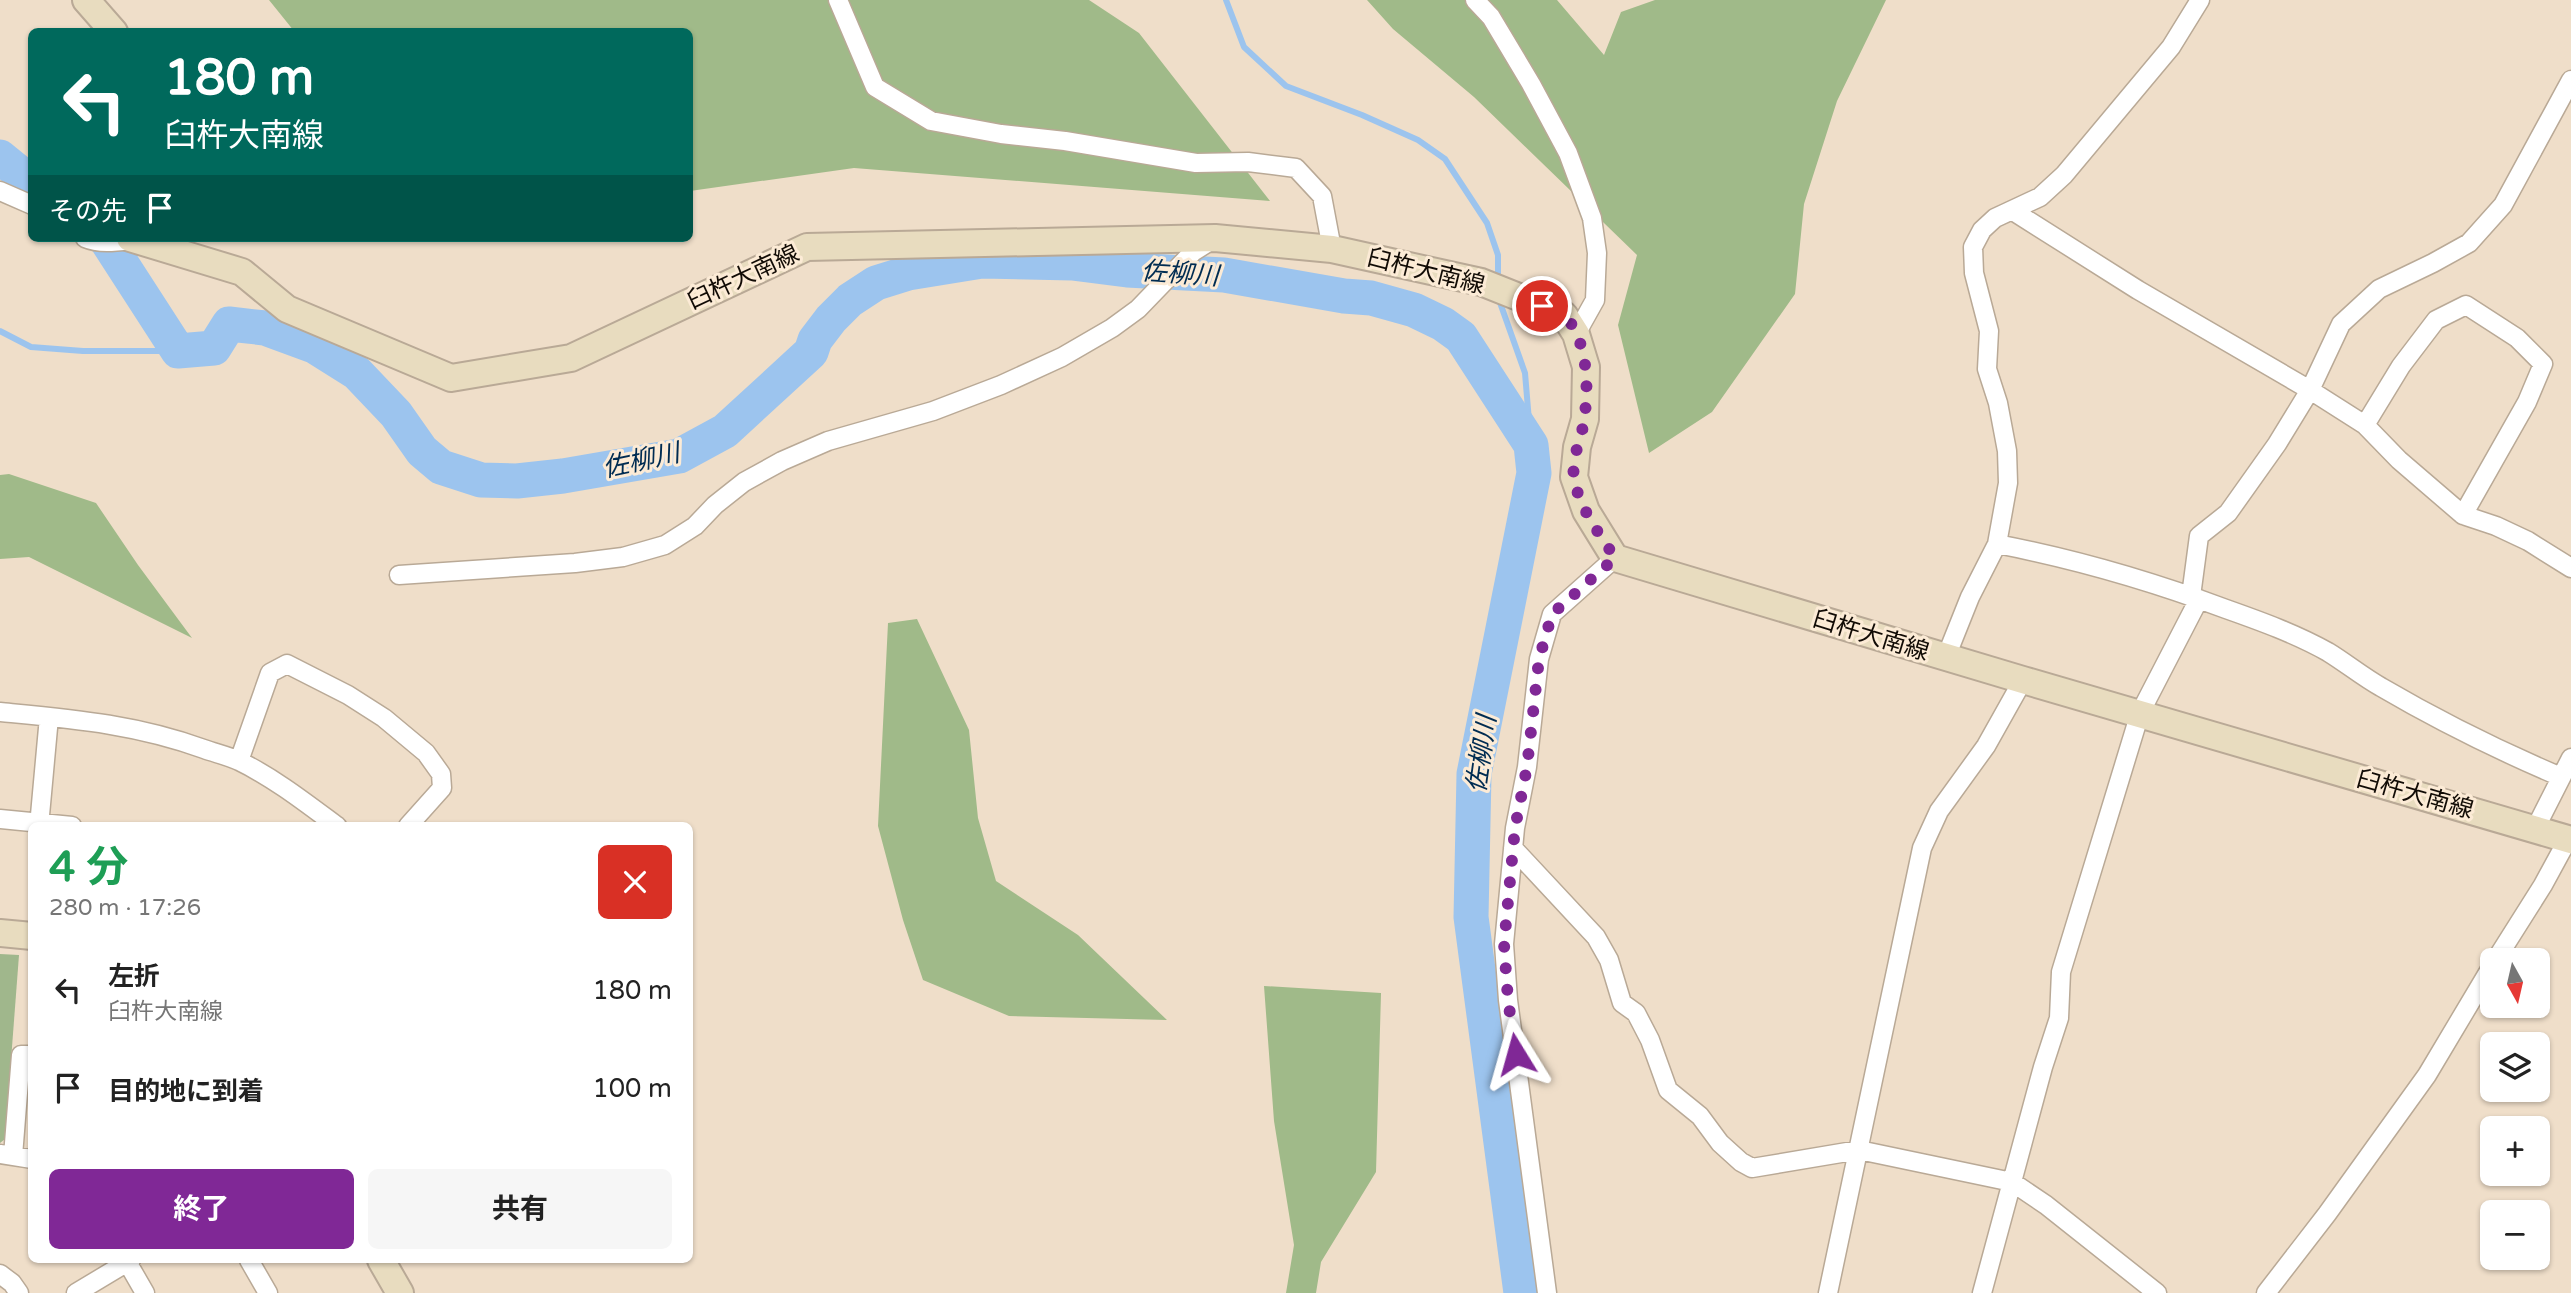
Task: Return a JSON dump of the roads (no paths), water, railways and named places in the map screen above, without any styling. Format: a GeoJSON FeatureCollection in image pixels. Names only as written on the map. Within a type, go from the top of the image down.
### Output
{"type":"FeatureCollection","features":[{"type":"Feature","properties":{"kind":"main road"},"geometry":{"type":"LineString","coordinates":[[86,0],[110,28]]}},
{"type":"Feature","properties":{"kind":"main road","name":"臼杵大南線"},"geometry":{"type":"LineString","coordinates":[[140,242],[242,272],[287,309],[451,378],[571,358],[807,247],[1215,238],[1332,249],[1481,282],[1564,315],[1576,334],[1586,368],[1585,419],[1577,447],[1574,477],[1586,511],[1615,558],[2569,839]]}},
{"type":"Feature","properties":{"kind":"main road"},"geometry":{"type":"LineString","coordinates":[[0,933],[28,932]]}},
{"type":"Feature","properties":{"kind":"main road"},"geometry":{"type":"LineString","coordinates":[[383,1263],[400,1293]]}},
{"type":"Feature","properties":{"kind":"street"},"geometry":{"type":"LineString","coordinates":[[838,0],[874,87],[931,121],[1196,163],[1248,162],[1296,168],[1322,196],[1332,249]]}},
{"type":"Feature","properties":{"kind":"street"},"geometry":{"type":"LineString","coordinates":[[1475,0],[1491,18],[1531,84],[1568,153],[1592,218],[1597,253],[1595,300],[1576,334]]}},
{"type":"Feature","properties":{"kind":"street"},"geometry":{"type":"LineString","coordinates":[[1947,657],[1970,597],[1997,544],[2008,483],[2007,450],[1998,402],[1987,369],[1989,331],[1976,282],[1973,247],[1982,230],[1995,218],[2040,197],[2064,175],[2171,47],[2200,0]]}},
{"type":"Feature","properties":{"kind":"street"},"geometry":{"type":"LineString","coordinates":[[1982,1293],[2043,1067],[2059,1018],[2061,972],[2140,713],[2195,597],[2199,536],[2228,513],[2277,444],[2310,390],[2340,324],[2379,289],[2433,264],[2469,243],[2503,205],[2571,80]]}},
{"type":"Feature","properties":{"kind":"street"},"geometry":{"type":"LineString","coordinates":[[0,191],[28,203]]}},
{"type":"Feature","properties":{"kind":"street"},"geometry":{"type":"LineString","coordinates":[[2013,211],[2138,290],[2365,425],[2399,460],[2463,515],[2528,541],[2571,568]]}},
{"type":"Feature","properties":{"kind":"street"},"geometry":{"type":"LineString","coordinates":[[399,576],[575,563],[623,557],[665,545],[695,526],[715,505],[744,482],[782,461],[828,441],[933,411],[1001,385],[1062,357],[1112,328],[1138,309],[1193,253],[1215,238]]}},
{"type":"Feature","properties":{"kind":"street"},"geometry":{"type":"LineString","coordinates":[[2365,425],[2402,366],[2436,320],[2466,306],[2517,338],[2543,364],[2527,402],[2463,515]]}},
{"type":"Feature","properties":{"kind":"street"},"geometry":{"type":"LineString","coordinates":[[1997,544],[2064,557],[2195,597],[2266,624],[2328,652],[2380,687],[2453,726],[2504,752],[2561,776]]}},
{"type":"Feature","properties":{"kind":"street"},"geometry":{"type":"LineString","coordinates":[[1546,1293],[1506,972],[1504,944],[1513,848],[1527,767],[1539,659],[1552,614],[1615,558]]}},
{"type":"Feature","properties":{"kind":"street"},"geometry":{"type":"LineString","coordinates":[[239,761],[270,673],[287,664],[348,695],[384,718],[426,753],[441,774],[442,788],[412,822]]}},
{"type":"Feature","properties":{"kind":"street"},"geometry":{"type":"LineString","coordinates":[[1828,1293],[1922,848],[1939,811],[1986,746],[2023,680]]}},
{"type":"Feature","properties":{"kind":"street"},"geometry":{"type":"LineString","coordinates":[[0,712],[141,729],[239,761],[331,822]]}},
{"type":"Feature","properties":{"kind":"street"},"geometry":{"type":"LineString","coordinates":[[39,822],[49,717]]}},
{"type":"Feature","properties":{"kind":"street"},"geometry":{"type":"LineString","coordinates":[[2535,829],[2571,758]]}},
{"type":"Feature","properties":{"kind":"street"},"geometry":{"type":"LineString","coordinates":[[0,819],[28,823]]}},
{"type":"Feature","properties":{"kind":"street"},"geometry":{"type":"LineString","coordinates":[[2503,948],[2569,839]]}},
{"type":"Feature","properties":{"kind":"street"},"geometry":{"type":"LineString","coordinates":[[1513,848],[1596,937],[1609,960],[1622,1003],[1636,1013],[1650,1040],[1668,1090],[1700,1116],[1720,1143],[1741,1162],[1752,1168],[1859,1150],[2012,1182],[2046,1205],[2157,1293]]}},
{"type":"Feature","properties":{"kind":"street"},"geometry":{"type":"LineString","coordinates":[[2266,1293],[2327,1214],[2427,1075],[2480,986]]}},
{"type":"Feature","properties":{"kind":"street"},"geometry":{"type":"LineString","coordinates":[[28,1055],[21,1055],[6,1155],[28,1158]]}},
{"type":"Feature","properties":{"kind":"street"},"geometry":{"type":"LineString","coordinates":[[76,1293],[125,1263]]}},
{"type":"Feature","properties":{"kind":"street"},"geometry":{"type":"LineString","coordinates":[[129,1263],[145,1293]]}},
{"type":"Feature","properties":{"kind":"street"},"geometry":{"type":"LineString","coordinates":[[251,1263],[268,1293]]}},
{"type":"Feature","properties":{"kind":"street"},"geometry":{"type":"LineString","coordinates":[[0,1274],[12,1283],[19,1293]]}},
{"type":"Feature","properties":{"kind":"waterway"},"geometry":{"type":"LineString","coordinates":[[1226,0],[1244,47],[1286,86],[1418,140],[1445,159],[1487,223],[1498,255],[1498,283]]}},
{"type":"Feature","properties":{"kind":"waterway","name":"佐柳川"},"geometry":{"type":"LineString","coordinates":[[0,157],[28,180]]}},
{"type":"Feature","properties":{"kind":"waterway","name":"佐柳川"},"geometry":{"type":"LineString","coordinates":[[108,242],[178,351],[214,348],[229,324],[265,328],[314,346],[357,373],[396,414],[422,451],[441,467],[481,480],[517,481],[563,476],[679,456],[725,431],[811,352],[815,340],[850,300],[876,283],[908,273],[982,261],[1072,263],[1127,270],[1224,275],[1344,296],[1371,298],[1414,310],[1443,324],[1461,337],[1531,445],[1534,473],[1474,774],[1471,917],[1521,1293]]}},
{"type":"Feature","properties":{"kind":"waterway"},"geometry":{"type":"LineString","coordinates":[[1498,297],[1525,373],[1531,445]]}},
{"type":"Feature","properties":{"kind":"waterway"},"geometry":{"type":"LineString","coordinates":[[0,331],[31,347],[83,351],[178,351]]}}]}
